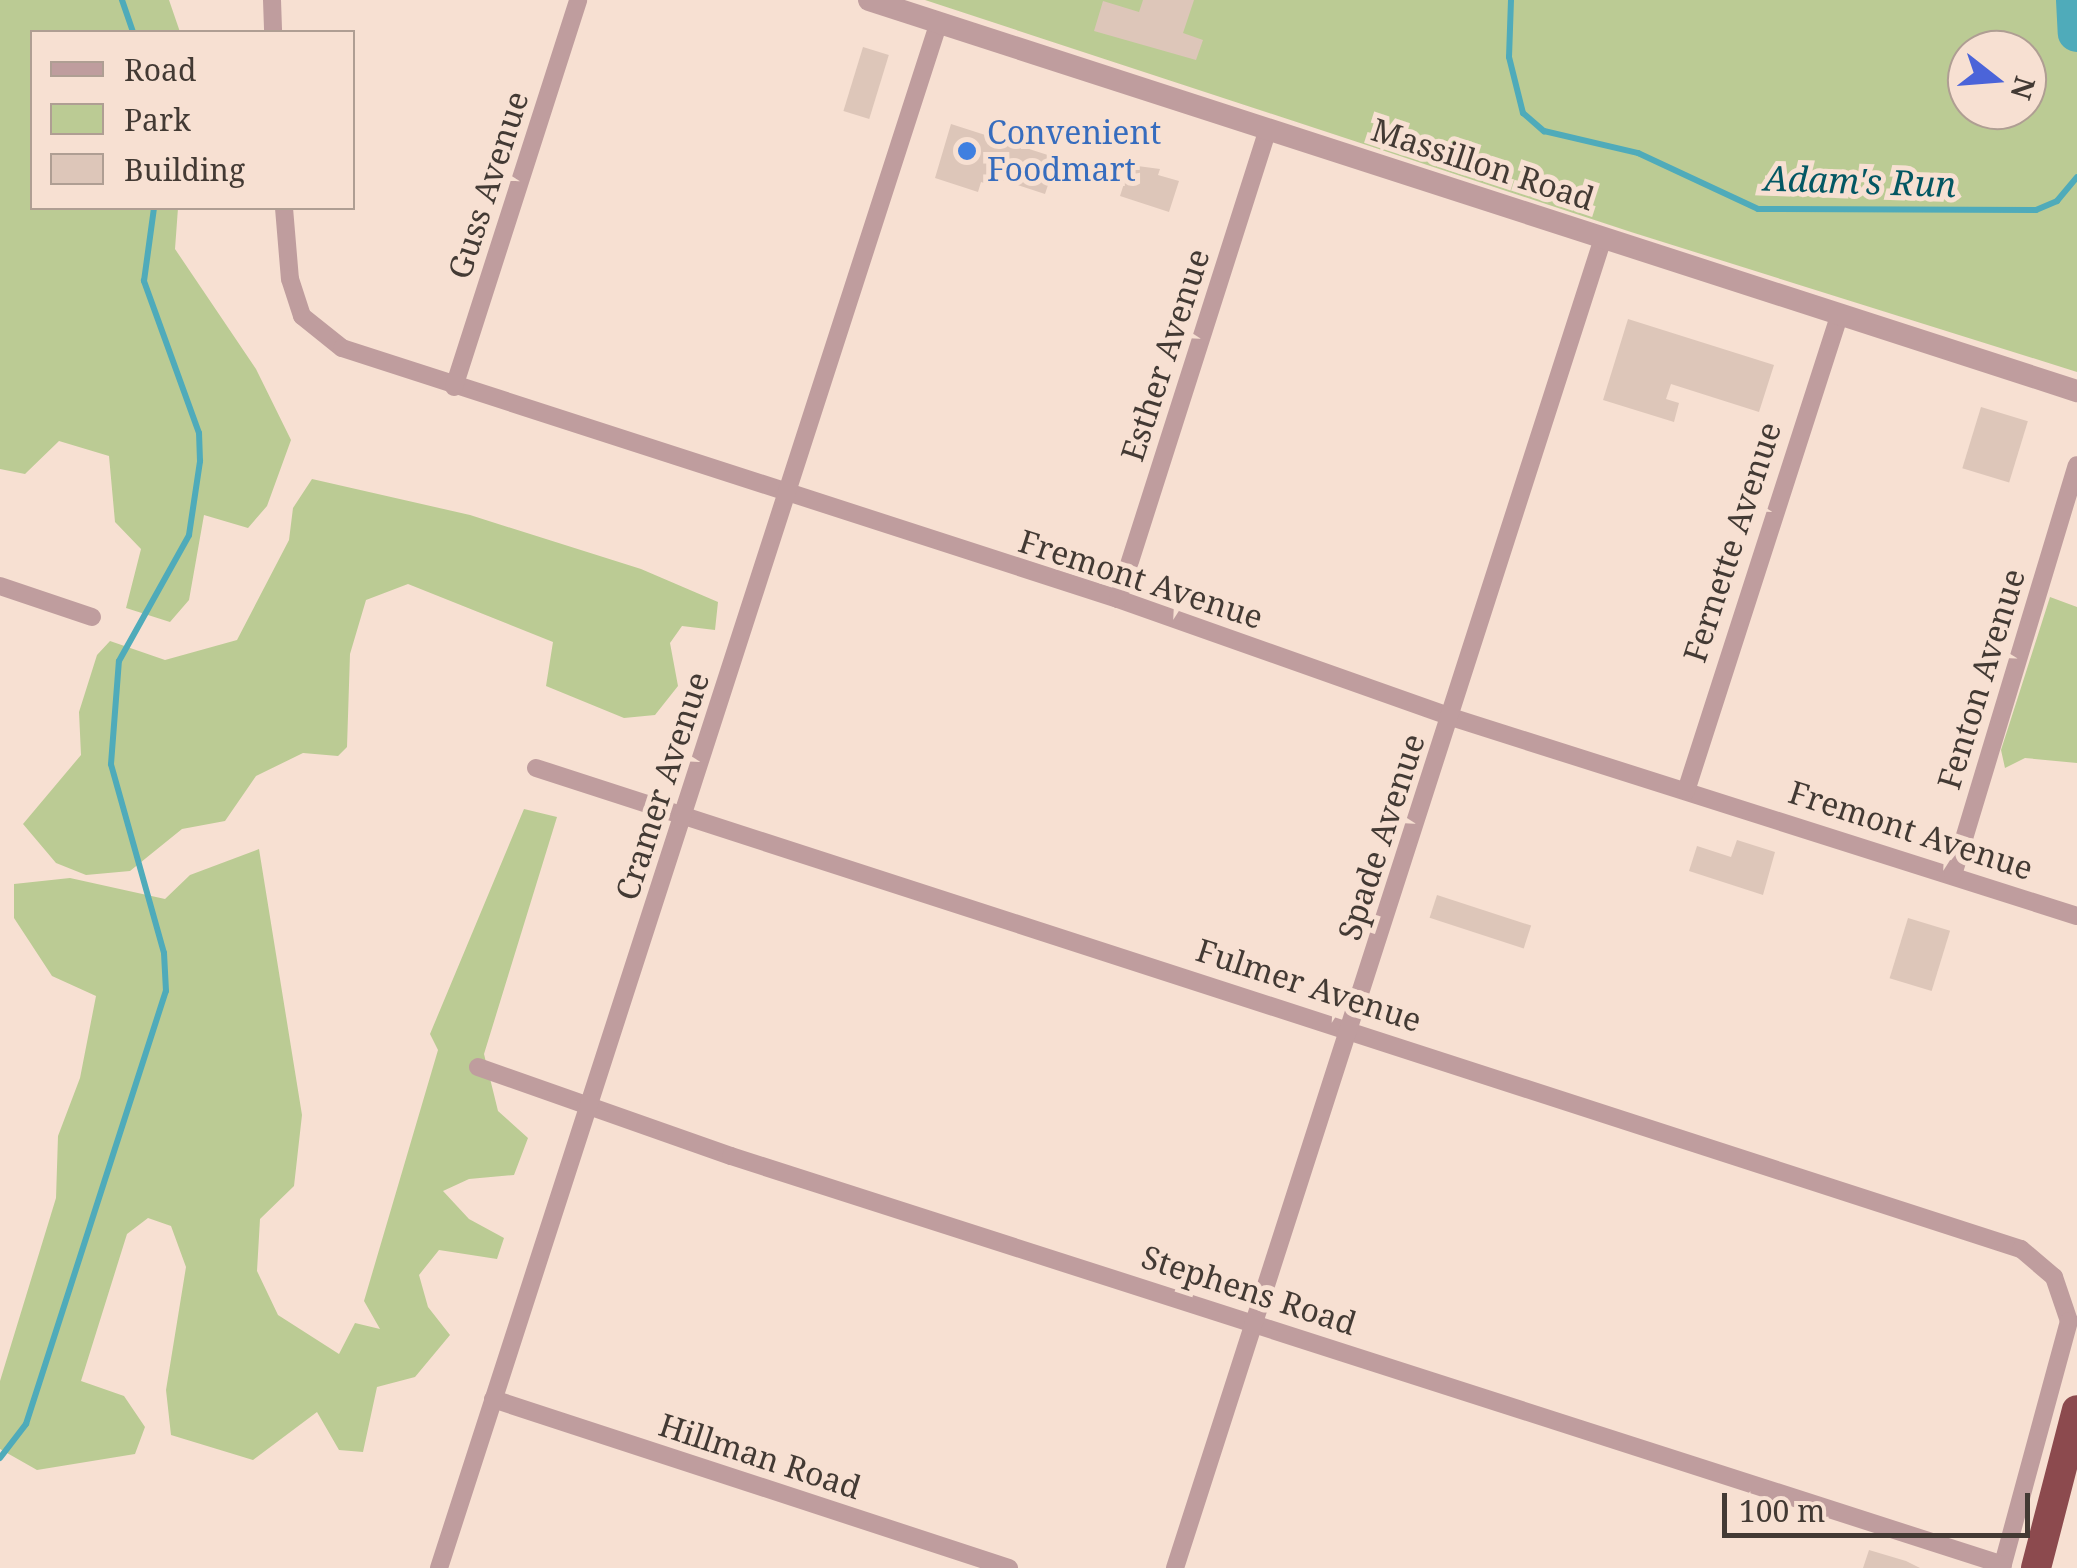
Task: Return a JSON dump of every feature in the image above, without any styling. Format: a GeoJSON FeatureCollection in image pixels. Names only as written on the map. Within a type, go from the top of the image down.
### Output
{"type":"FeatureCollection","features":[{"type":"Feature","properties":{"kind":"highway"},"geometry":{"type":"LineString","coordinates":[[2036,1568],[2077,1410]]}},
{"type":"Feature","properties":{"kind":"street"},"geometry":{"type":"LineString","coordinates":[[272,0],[273,30]]}},
{"type":"Feature","properties":{"kind":"street","name":"Guss Avenue"},"geometry":{"type":"LineString","coordinates":[[454,387],[578,0]]}},
{"type":"Feature","properties":{"kind":"street","name":"Massillon Road"},"geometry":{"type":"LineString","coordinates":[[868,0],[2077,391]]}},
{"type":"Feature","properties":{"kind":"street","name":"Cramer Avenue"},"geometry":{"type":"LineString","coordinates":[[439,1568],[940,22]]}},
{"type":"Feature","properties":{"kind":"street","name":"Esther Avenue"},"geometry":{"type":"LineString","coordinates":[[1118,600],[1268,129]]}},
{"type":"Feature","properties":{"kind":"street","name":"Fremont Avenue"},"geometry":{"type":"LineString","coordinates":[[284,210],[294,296],[314,331],[342,348],[1118,600],[1451,716],[2077,916]]}},
{"type":"Feature","properties":{"kind":"street","name":"Spade Avenue"},"geometry":{"type":"LineString","coordinates":[[1175,1568],[1603,238]]}},
{"type":"Feature","properties":{"kind":"street","name":"Fernette Avenue"},"geometry":{"type":"LineString","coordinates":[[1686,791],[1840,314]]}},
{"type":"Feature","properties":{"kind":"street","name":"Fenton Avenue"},"geometry":{"type":"LineString","coordinates":[[1952,875],[2077,465]]}},
{"type":"Feature","properties":{"kind":"street"},"geometry":{"type":"LineString","coordinates":[[0,586],[92,617]]}},
{"type":"Feature","properties":{"kind":"street","name":"Fulmer Avenue"},"geometry":{"type":"LineString","coordinates":[[536,768],[1988,1235],[2034,1256],[2054,1277],[2067,1304],[2067,1336],[2003,1567]]}},
{"type":"Feature","properties":{"kind":"street","name":"Stephens Road"},"geometry":{"type":"LineString","coordinates":[[478,1067],[2003,1567]]}},
{"type":"Feature","properties":{"kind":"street","name":"Hillman Road"},"geometry":{"type":"LineString","coordinates":[[493,1399],[1009,1568]]}},
{"type":"Feature","properties":{"kind":"green space"},"geometry":{"type":"Polygon","coordinates":[[[0,0],[169,0],[179,30],[30,30],[30,210],[178,210],[175,249],[256,369],[291,440],[267,506],[248,528],[204,515],[189,600],[170,622],[126,608],[141,549],[115,522],[109,456],[59,441],[25,474],[0,469],[0,0]]]}},
{"type":"Feature","properties":{"kind":"green space"},"geometry":{"type":"Polygon","coordinates":[[[925,0],[2077,0],[2077,372],[1631,232],[925,0]]]}},
{"type":"Feature","properties":{"kind":"green space"},"geometry":{"type":"Polygon","coordinates":[[[312,479],[470,515],[641,569],[718,602],[715,630],[682,626],[670,643],[678,686],[655,715],[624,718],[546,686],[553,642],[408,584],[366,600],[350,654],[347,747],[338,756],[303,753],[256,776],[225,821],[182,829],[130,871],[86,875],[56,863],[23,824],[81,755],[79,712],[97,655],[110,641],[165,660],[237,640],[289,540],[293,508],[312,479]]]}},
{"type":"Feature","properties":{"kind":"green space"},"geometry":{"type":"Polygon","coordinates":[[[2050,597],[2077,607],[2077,763],[2025,758],[2005,768],[2001,750],[2050,597]]]}},
{"type":"Feature","properties":{"kind":"green space"},"geometry":{"type":"Polygon","coordinates":[[[524,809],[557,817],[484,1054],[498,1111],[528,1138],[514,1175],[469,1179],[443,1191],[469,1219],[504,1238],[497,1259],[439,1250],[419,1275],[428,1307],[450,1335],[415,1377],[377,1387],[363,1452],[339,1450],[317,1412],[253,1460],[171,1435],[166,1390],[186,1267],[171,1226],[148,1218],[127,1234],[81,1381],[124,1396],[145,1427],[135,1454],[37,1470],[0,1449],[0,1381],[56,1198],[58,1136],[80,1078],[96,996],[52,976],[14,918],[14,884],[70,878],[165,899],[190,875],[259,849],[302,1115],[294,1186],[260,1219],[257,1271],[278,1315],[339,1354],[355,1323],[380,1329],[364,1301],[438,1050],[430,1034],[524,809]]]}},
{"type":"Feature","properties":{"kind":"building"},"geometry":{"type":"Polygon","coordinates":[[[1143,0],[1194,0],[1183,33],[1203,40],[1196,60],[1094,31],[1103,1],[1139,12],[1143,0]]]}},
{"type":"Feature","properties":{"kind":"building"},"geometry":{"type":"Polygon","coordinates":[[[863,47],[889,55],[869,119],[843,111],[863,47]]]}},
{"type":"Feature","properties":{"kind":"building"},"geometry":{"type":"Polygon","coordinates":[[[951,124],[1057,158],[1045,194],[996,178],[993,186],[981,182],[978,192],[935,178],[951,124]]]}},
{"type":"Feature","properties":{"kind":"building"},"geometry":{"type":"Polygon","coordinates":[[[1130,165],[1160,169],[1158,175],[1179,181],[1169,212],[1120,196],[1130,165]]]}},
{"type":"Feature","properties":{"kind":"building"},"geometry":{"type":"Polygon","coordinates":[[[1628,319],[1774,365],[1759,412],[1671,384],[1666,399],[1679,403],[1674,422],[1603,400],[1628,319]]]}},
{"type":"Feature","properties":{"kind":"building"},"geometry":{"type":"Polygon","coordinates":[[[1981,407],[2028,421],[2009,483],[1962,468],[1981,407]]]}},
{"type":"Feature","properties":{"kind":"building"},"geometry":{"type":"Polygon","coordinates":[[[1737,840],[1775,852],[1763,895],[1689,871],[1697,846],[1731,857],[1737,840]]]}},
{"type":"Feature","properties":{"kind":"building"},"geometry":{"type":"Polygon","coordinates":[[[1437,895],[1531,926],[1524,948],[1430,918],[1437,895]]]}},
{"type":"Feature","properties":{"kind":"building"},"geometry":{"type":"Polygon","coordinates":[[[1908,918],[1950,931],[1932,991],[1890,978],[1908,918]]]}},
{"type":"Feature","properties":{"kind":"building"},"geometry":{"type":"Polygon","coordinates":[[[1869,1550],[1906,1561],[1920,1568],[1863,1568],[1869,1550]]]}},
{"type":"Feature","properties":{"kind":"waterway"},"geometry":{"type":"LineString","coordinates":[[122,0],[132,30]]}},
{"type":"Feature","properties":{"kind":"waterway","name":"Adam's Run"},"geometry":{"type":"LineString","coordinates":[[1511,0],[1509,57],[1523,113],[1544,131],[1638,153],[1758,209],[2036,210],[2057,201],[2077,177]]}},
{"type":"Feature","properties":{"kind":"waterway"},"geometry":{"type":"LineString","coordinates":[[2075,0],[2077,33]]}},
{"type":"Feature","properties":{"kind":"waterway"},"geometry":{"type":"LineString","coordinates":[[0,1458],[26,1424],[166,991],[164,953],[111,764],[119,661],[189,535],[200,461],[199,433],[144,281],[154,210]]}},
{"type":"Feature","properties":{"kind":"place","name":"Convenient Foodmart"},"geometry":{"type":"Point","coordinates":[967,151]}}]}
